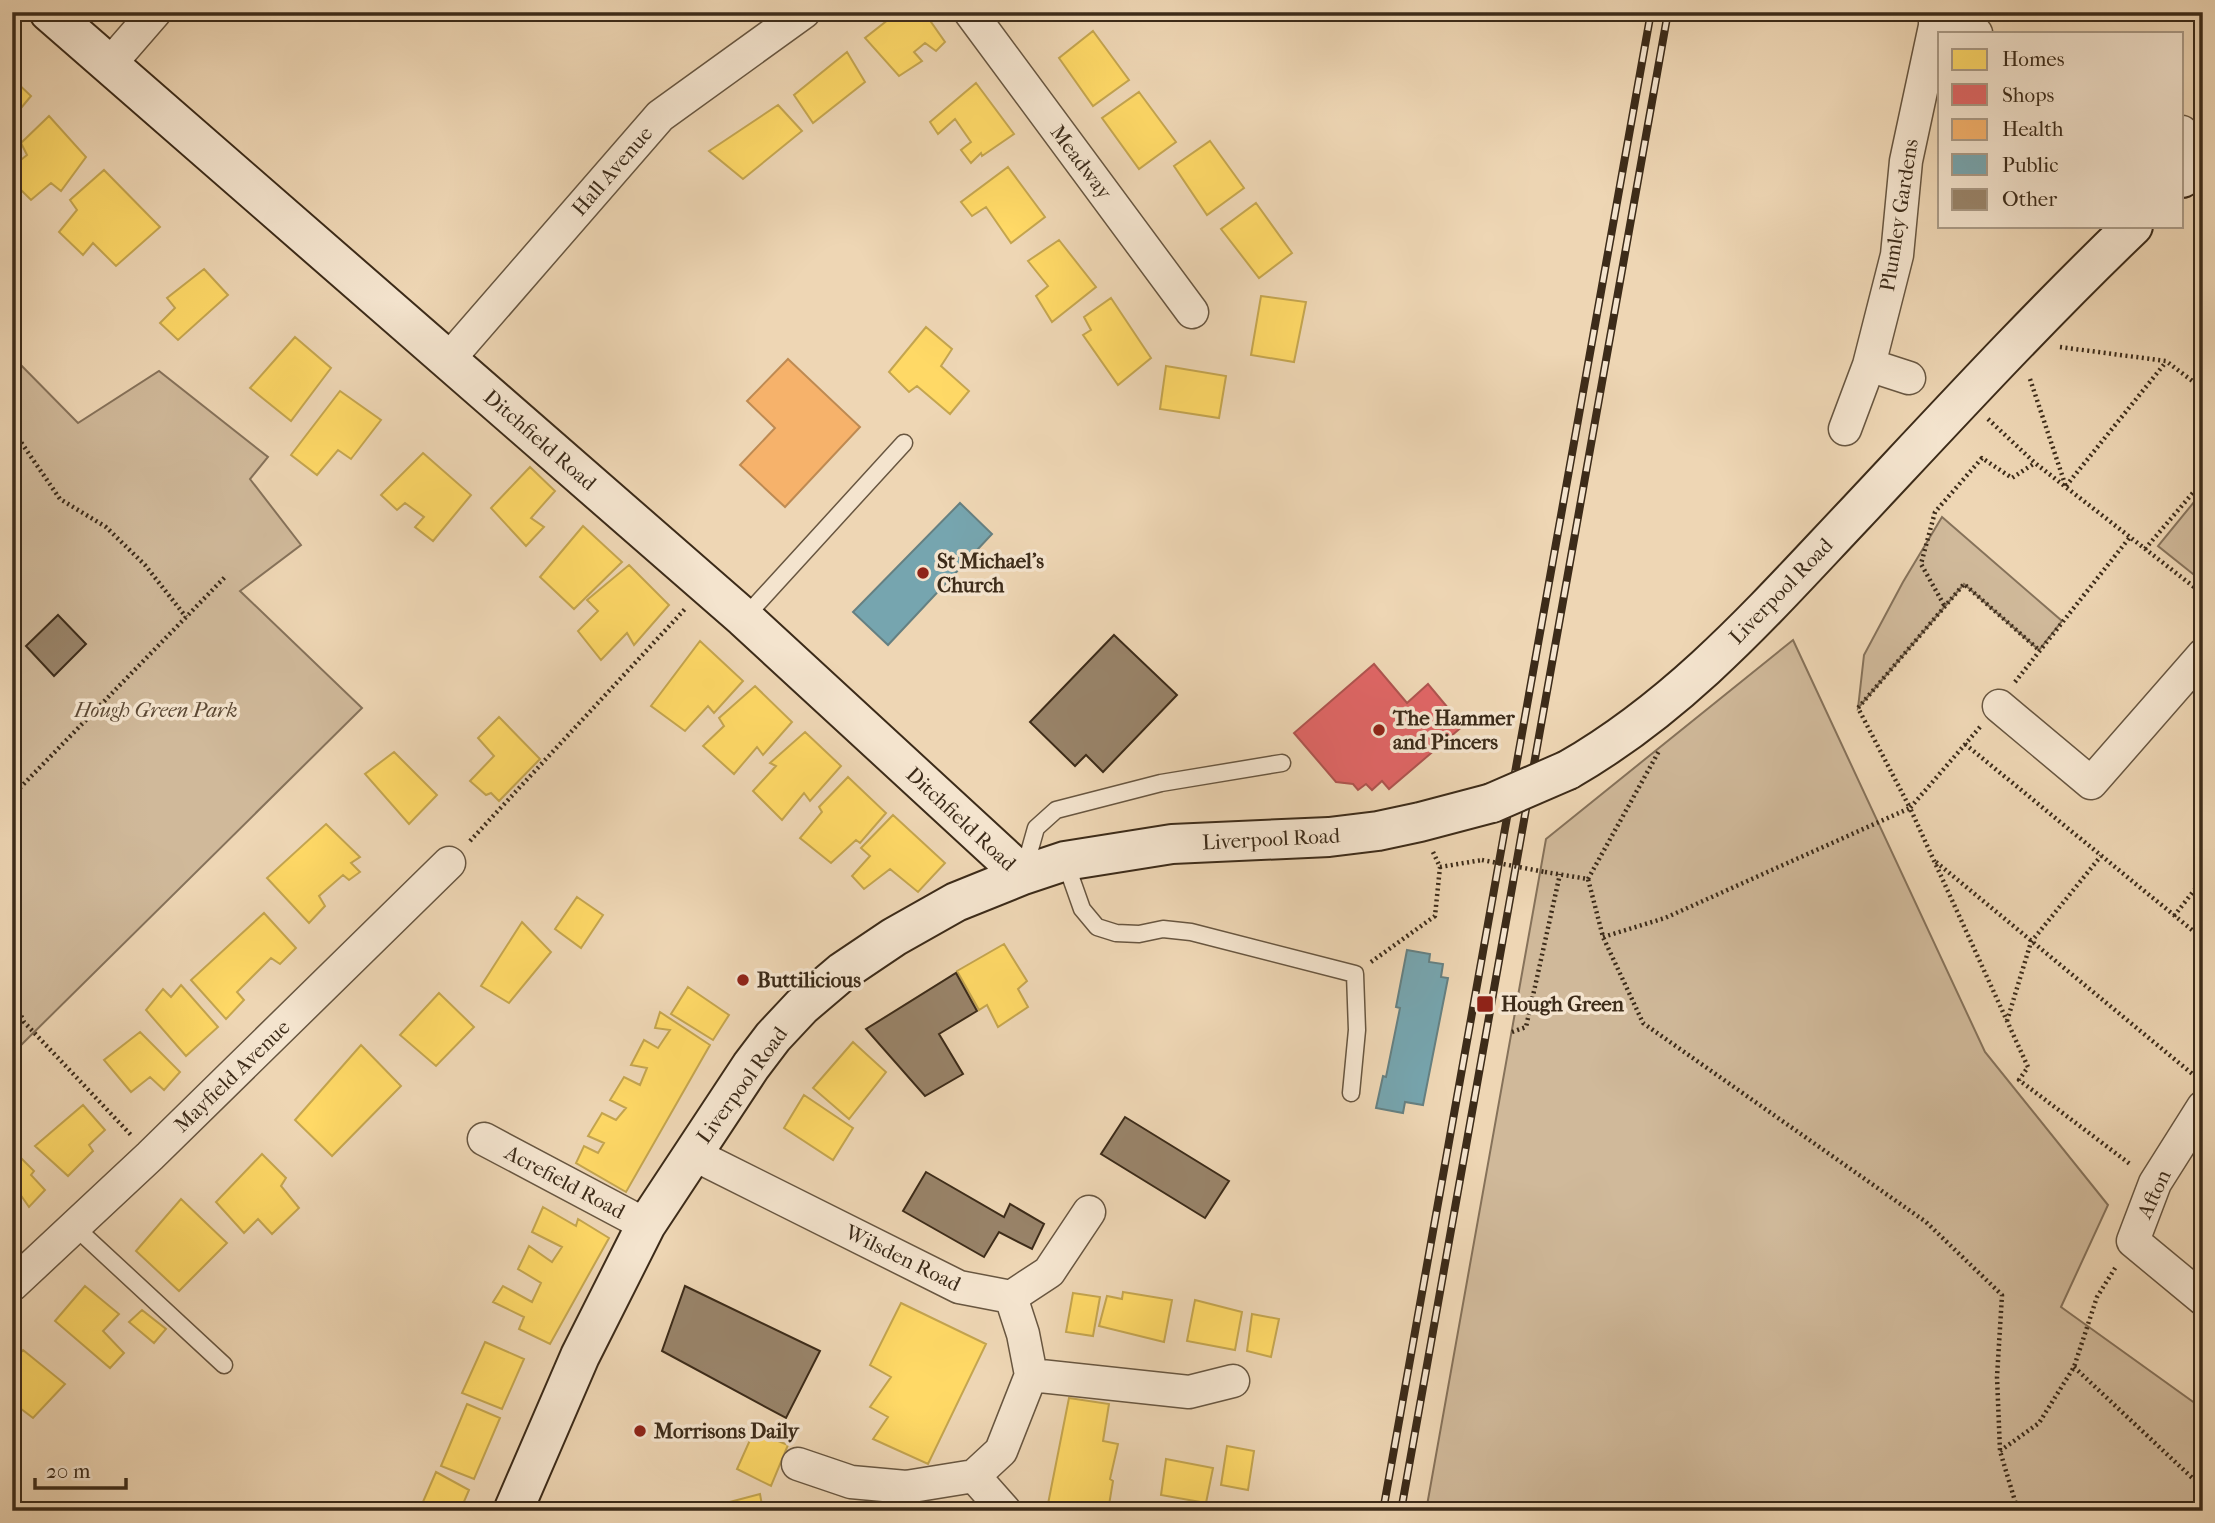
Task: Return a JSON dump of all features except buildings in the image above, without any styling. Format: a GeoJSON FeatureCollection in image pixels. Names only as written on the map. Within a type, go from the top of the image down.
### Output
{"type":"FeatureCollection","features":[{"type":"Feature","properties":{"kind":"main road","name":"Ditchfield Road"},"geometry":{"type":"LineString","coordinates":[[49,12],[707,585],[1023,875]]}},
{"type":"Feature","properties":{"kind":"main road"},"geometry":{"type":"LineString","coordinates":[[2184,176],[2203,157]]}},
{"type":"Feature","properties":{"kind":"main road","name":"Liverpool Road"},"geometry":{"type":"LineString","coordinates":[[513,1511],[580,1356],[646,1225],[773,1037],[802,1006],[832,981],[894,937],[956,902],[1065,861],[1172,844],[1329,837],[1378,831],[1492,803],[1568,770],[1626,735],[1684,689],[1746,630],[1964,397],[2131,228]]}},
{"type":"Feature","properties":{"kind":"street"},"geometry":{"type":"LineString","coordinates":[[109,65],[155,12]]}},
{"type":"Feature","properties":{"kind":"street","name":"Hall Avenue"},"geometry":{"type":"LineString","coordinates":[[448,360],[660,116],[804,12]]}},
{"type":"Feature","properties":{"kind":"street","name":"Meadway"},"geometry":{"type":"LineString","coordinates":[[970,12],[1192,312]]}},
{"type":"Feature","properties":{"kind":"street","name":"Plumley Gardens"},"geometry":{"type":"LineString","coordinates":[[1845,429],[1869,365],[1897,255],[1906,161],[1937,18],[1973,32]]}},
{"type":"Feature","properties":{"kind":"street"},"geometry":{"type":"LineString","coordinates":[[2184,134],[2203,152]]}},
{"type":"Feature","properties":{"kind":"street"},"geometry":{"type":"LineString","coordinates":[[1869,365],[1909,378]]}},
{"type":"Feature","properties":{"kind":"street"},"geometry":{"type":"LineString","coordinates":[[1998,706],[2091,783],[2203,655]]}},
{"type":"Feature","properties":{"kind":"street","name":"Mayfield Avenue"},"geometry":{"type":"LineString","coordinates":[[12,1286],[150,1156],[449,863]]}},
{"type":"Feature","properties":{"kind":"street","name":"Afton"},"geometry":{"type":"LineString","coordinates":[[2203,1107],[2155,1183],[2133,1241],[2203,1299]]}},
{"type":"Feature","properties":{"kind":"street","name":"Acrefield Road"},"geometry":{"type":"LineString","coordinates":[[484,1139],[646,1225]]}},
{"type":"Feature","properties":{"kind":"street","name":"Wilsden Road"},"geometry":{"type":"LineString","coordinates":[[693,1154],[959,1287],[1011,1297]]}},
{"type":"Feature","properties":{"kind":"street"},"geometry":{"type":"LineString","coordinates":[[798,1464],[851,1482],[906,1487],[974,1476],[1001,1451],[1031,1375],[1023,1335],[1011,1297],[1049,1272],[1089,1212]]}},
{"type":"Feature","properties":{"kind":"street"},"geometry":{"type":"LineString","coordinates":[[1031,1375],[1189,1392],[1233,1381]]}},
{"type":"Feature","properties":{"kind":"street"},"geometry":{"type":"LineString","coordinates":[[974,1476],[1005,1511]]}},
{"type":"Feature","properties":{"kind":"lane"},"geometry":{"type":"LineString","coordinates":[[744,618],[904,443]]}},
{"type":"Feature","properties":{"kind":"lane"},"geometry":{"type":"LineString","coordinates":[[1023,875],[1036,828],[1056,810],[1161,783],[1282,763]]}},
{"type":"Feature","properties":{"kind":"lane"},"geometry":{"type":"LineString","coordinates":[[1065,861],[1082,909],[1097,926],[1116,933],[1139,934],[1163,929],[1191,932],[1355,974],[1357,1030],[1351,1093]]}},
{"type":"Feature","properties":{"kind":"lane"},"geometry":{"type":"LineString","coordinates":[[75,1227],[224,1365]]}},
{"type":"Feature","properties":{"kind":"path"},"geometry":{"type":"LineString","coordinates":[[2066,487],[2018,341],[2166,361],[2203,389]]}},
{"type":"Feature","properties":{"kind":"path"},"geometry":{"type":"LineString","coordinates":[[2066,487],[2166,361]]}},
{"type":"Feature","properties":{"kind":"path"},"geometry":{"type":"LineString","coordinates":[[1964,397],[2035,463],[2203,594]]}},
{"type":"Feature","properties":{"kind":"path"},"geometry":{"type":"LineString","coordinates":[[12,429],[60,499],[106,527],[145,565],[186,617]]}},
{"type":"Feature","properties":{"kind":"path"},"geometry":{"type":"LineString","coordinates":[[1944,605],[1921,564],[1935,512],[1982,457],[2012,478],[2035,463]]}},
{"type":"Feature","properties":{"kind":"path"},"geometry":{"type":"LineString","coordinates":[[2145,549],[2203,481]]}},
{"type":"Feature","properties":{"kind":"path"},"geometry":{"type":"LineString","coordinates":[[1603,937],[1665,918],[1910,808],[1998,706],[2039,650],[2130,537]]}},
{"type":"Feature","properties":{"kind":"path"},"geometry":{"type":"LineString","coordinates":[[12,796],[226,576]]}},
{"type":"Feature","properties":{"kind":"path"},"geometry":{"type":"LineString","coordinates":[[2039,650],[1964,584],[1858,708],[1910,808],[2028,1067],[2019,1080],[2155,1183]]}},
{"type":"Feature","properties":{"kind":"path"},"geometry":{"type":"LineString","coordinates":[[449,863],[707,585]]}},
{"type":"Feature","properties":{"kind":"path"},"geometry":{"type":"LineString","coordinates":[[1965,744],[2203,939]]}},
{"type":"Feature","properties":{"kind":"path"},"geometry":{"type":"LineString","coordinates":[[1661,747],[1588,879],[1603,937],[1643,1024],[1926,1222],[2002,1295],[1997,1377],[2000,1451],[2018,1511]]}},
{"type":"Feature","properties":{"kind":"path"},"geometry":{"type":"LineString","coordinates":[[2007,1021],[2032,942],[2101,856]]}},
{"type":"Feature","properties":{"kind":"path"},"geometry":{"type":"LineString","coordinates":[[1933,859],[2203,1083]]}},
{"type":"Feature","properties":{"kind":"path"},"geometry":{"type":"LineString","coordinates":[[1482,860],[1588,879]]}},
{"type":"Feature","properties":{"kind":"path"},"geometry":{"type":"LineString","coordinates":[[1355,974],[1435,916],[1440,867]]}},
{"type":"Feature","properties":{"kind":"path"},"geometry":{"type":"LineString","coordinates":[[1513,1032],[1526,1027],[1560,874]]}},
{"type":"Feature","properties":{"kind":"path"},"geometry":{"type":"LineString","coordinates":[[2174,916],[2203,879]]}},
{"type":"Feature","properties":{"kind":"path"},"geometry":{"type":"LineString","coordinates":[[12,996],[24,1022],[150,1156]]}},
{"type":"Feature","properties":{"kind":"path"},"geometry":{"type":"LineString","coordinates":[[2000,1451],[2039,1423],[2074,1367],[2097,1297],[2133,1241]]}},
{"type":"Feature","properties":{"kind":"path"},"geometry":{"type":"LineString","coordinates":[[2074,1367],[2203,1488]]}},
{"type":"Feature","properties":{"kind":"green space","name":"Hough Green Park"},"geometry":{"type":"Polygon","coordinates":[[[12,356],[78,423],[159,371],[268,457],[250,479],[301,545],[240,591],[362,708],[12,1054],[12,356]]]}},
{"type":"Feature","properties":{"kind":"green space"},"geometry":{"type":"Polygon","coordinates":[[[2203,491],[2203,582],[2158,546],[2203,491]]]}},
{"type":"Feature","properties":{"kind":"green space"},"geometry":{"type":"Polygon","coordinates":[[[1942,517],[2062,621],[2039,650],[1964,584],[1858,708],[1864,655],[1942,517]]]}},
{"type":"Feature","properties":{"kind":"green space"},"geometry":{"type":"Polygon","coordinates":[[[1793,640],[1985,1052],[2108,1205],[2061,1307],[2203,1409],[2203,1511],[1426,1511],[1546,839],[1793,640]]]}},
{"type":"Feature","properties":{"kind":"railway"},"geometry":{"type":"LineString","coordinates":[[1383,1511],[1651,12]]}},
{"type":"Feature","properties":{"kind":"railway"},"geometry":{"type":"LineString","coordinates":[[1401,1511],[1668,12]]}},
{"type":"Feature","properties":{"kind":"place","name":"St Michael's Church"},"geometry":{"type":"Point","coordinates":[923,573]}},
{"type":"Feature","properties":{"kind":"place","name":"The Hammer and Pincers"},"geometry":{"type":"Point","coordinates":[1379,730]}},
{"type":"Feature","properties":{"kind":"place","name":"Buttilicious"},"geometry":{"type":"Point","coordinates":[743,980]}},
{"type":"Feature","properties":{"kind":"place","name":"Hough Green"},"geometry":{"type":"Point","coordinates":[1485,1004]}},
{"type":"Feature","properties":{"kind":"place","name":"Morrisons Daily"},"geometry":{"type":"Point","coordinates":[640,1431]}}]}
